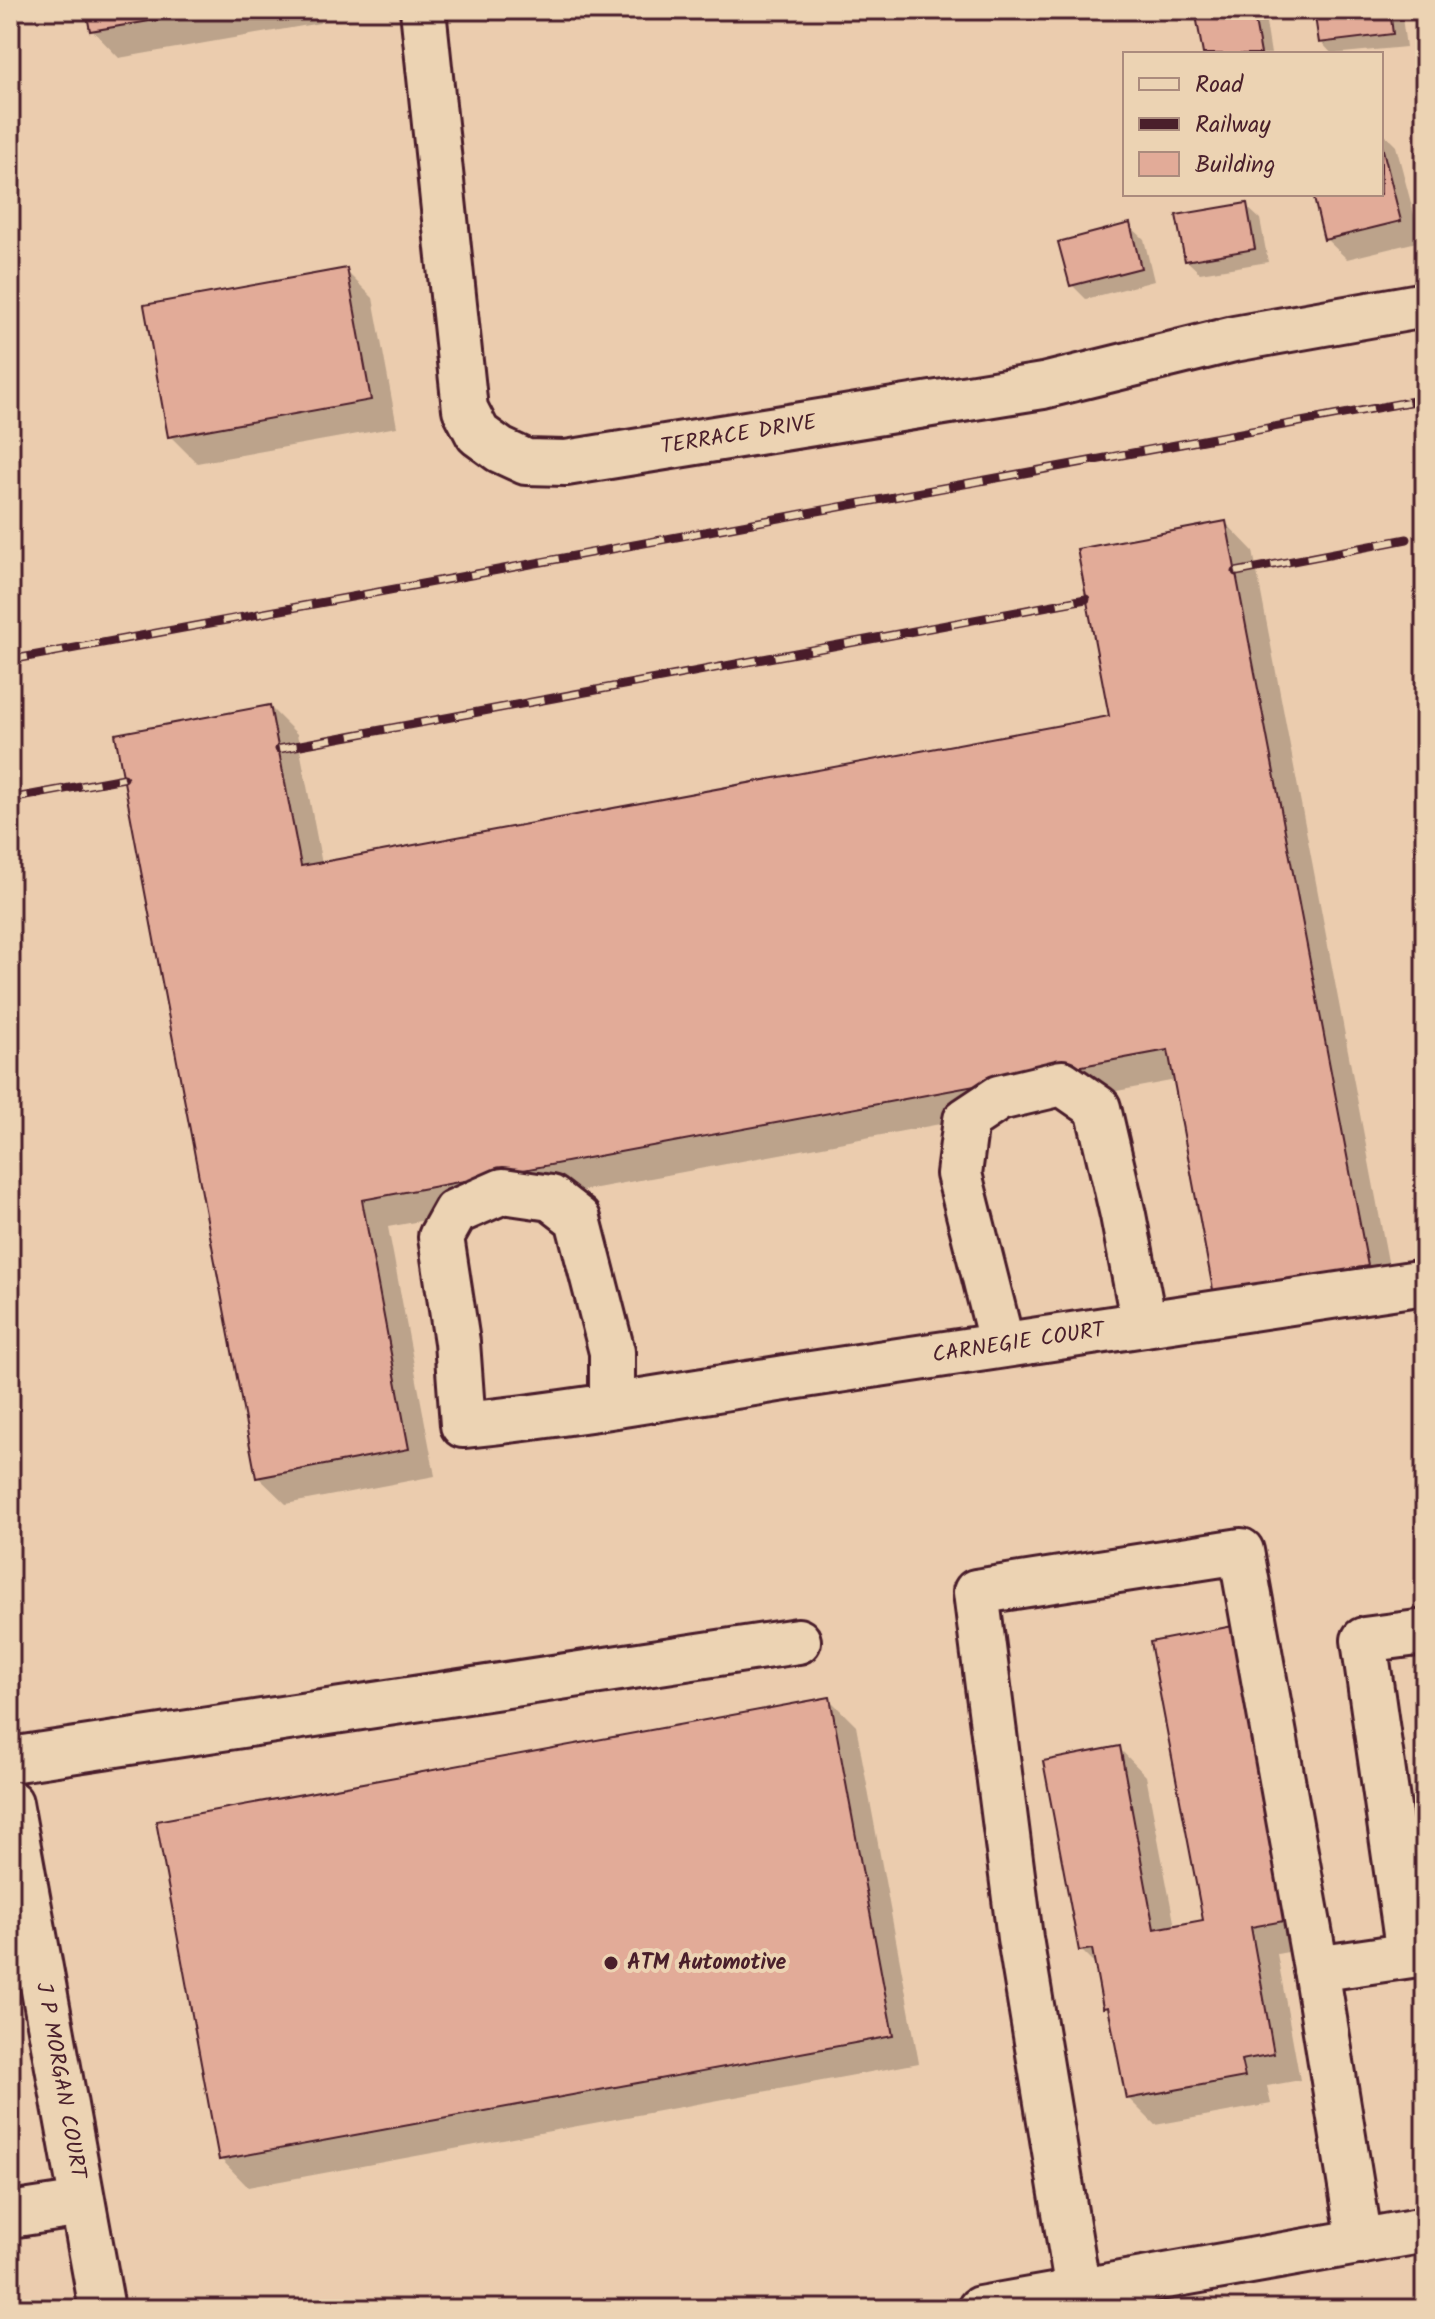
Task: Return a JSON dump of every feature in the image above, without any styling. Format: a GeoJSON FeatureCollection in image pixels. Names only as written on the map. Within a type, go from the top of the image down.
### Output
{"type":"FeatureCollection","features":[{"type":"Feature","properties":{"kind":"street","name":"TERRACE DRIVE"},"geometry":{"type":"LineString","coordinates":[[423,10],[465,409],[478,434],[500,450],[526,462],[566,463],[1043,386],[1234,339],[1425,305]]}},
{"type":"Feature","properties":{"kind":"street"},"geometry":{"type":"LineString","coordinates":[[1002,1345],[959,1174],[966,1120],[999,1098],[1062,1083],[1098,1108],[1144,1324]]}},
{"type":"Feature","properties":{"kind":"street","name":"CARNEGIE COURT"},"geometry":{"type":"LineString","coordinates":[[612,1404],[612,1352],[578,1219],[551,1198],[503,1191],[455,1212],[441,1237],[457,1342],[463,1425],[612,1404],[1425,1282]]}},
{"type":"Feature","properties":{"kind":"street"},"geometry":{"type":"LineString","coordinates":[[1078,2291],[1020,1938],[976,1592],[1241,1551],[1316,1969],[1360,2242]]}},
{"type":"Feature","properties":{"kind":"street"},"geometry":{"type":"LineString","coordinates":[[1316,1969],[1417,1954],[1364,1640],[1425,1632]]}},
{"type":"Feature","properties":{"kind":"street"},"geometry":{"type":"LineString","coordinates":[[10,1760],[798,1641]]}},
{"type":"Feature","properties":{"kind":"street","name":"J P MORGAN COURT"},"geometry":{"type":"LineString","coordinates":[[10,1803],[102,2309]]}},
{"type":"Feature","properties":{"kind":"street"},"geometry":{"type":"LineString","coordinates":[[10,2215],[82,2204]]}},
{"type":"Feature","properties":{"kind":"street"},"geometry":{"type":"LineString","coordinates":[[980,2309],[1425,2230]]}},
{"type":"Feature","properties":{"kind":"building"},"geometry":{"type":"Polygon","coordinates":[[[86,10],[215,10],[90,31],[86,10]]]}},
{"type":"Feature","properties":{"kind":"building"},"geometry":{"type":"Polygon","coordinates":[[[1195,10],[1253,10],[1261,52],[1203,52],[1195,10]]]}},
{"type":"Feature","properties":{"kind":"building"},"geometry":{"type":"Polygon","coordinates":[[[1314,10],[1390,10],[1393,34],[1319,43],[1314,10]]]}},
{"type":"Feature","properties":{"kind":"building"},"geometry":{"type":"Polygon","coordinates":[[[1383,150],[1401,221],[1324,240],[1313,196],[1383,196],[1383,150]]]}},
{"type":"Feature","properties":{"kind":"building"},"geometry":{"type":"Polygon","coordinates":[[[1247,203],[1255,249],[1185,261],[1176,215],[1247,203]]]}},
{"type":"Feature","properties":{"kind":"building"},"geometry":{"type":"Polygon","coordinates":[[[1130,223],[1141,268],[1070,286],[1058,242],[1130,223]]]}},
{"type":"Feature","properties":{"kind":"building"},"geometry":{"type":"Polygon","coordinates":[[[347,268],[371,400],[168,437],[144,305],[347,268]]]}},
{"type":"Feature","properties":{"kind":"building"},"geometry":{"type":"Polygon","coordinates":[[[1226,521],[1368,1266],[1214,1295],[1168,1050],[362,1200],[409,1449],[256,1478],[115,734],[270,705],[301,866],[1109,716],[1077,549],[1226,521]]]}},
{"type":"Feature","properties":{"kind":"building"},"geometry":{"type":"Polygon","coordinates":[[[1233,1626],[1289,1920],[1251,1927],[1274,2054],[1241,2060],[1245,2077],[1126,2099],[1108,2007],[1103,2008],[1092,1949],[1079,1951],[1043,1761],[1120,1746],[1154,1929],[1203,1920],[1150,1642],[1233,1626]]]}},
{"type":"Feature","properties":{"kind":"building"},"geometry":{"type":"Polygon","coordinates":[[[830,1697],[893,2036],[219,2160],[156,1821],[830,1697]]]}},
{"type":"Feature","properties":{"kind":"railway"},"geometry":{"type":"LineString","coordinates":[[10,660],[1425,399]]}},
{"type":"Feature","properties":{"kind":"railway"},"geometry":{"type":"LineString","coordinates":[[1236,572],[1407,539]]}},
{"type":"Feature","properties":{"kind":"railway"},"geometry":{"type":"LineString","coordinates":[[279,749],[1086,599]]}},
{"type":"Feature","properties":{"kind":"railway"},"geometry":{"type":"LineString","coordinates":[[10,799],[124,778]]}},
{"type":"Feature","properties":{"kind":"place","name":"ATM Automotive"},"geometry":{"type":"Point","coordinates":[611,1963]}}]}
